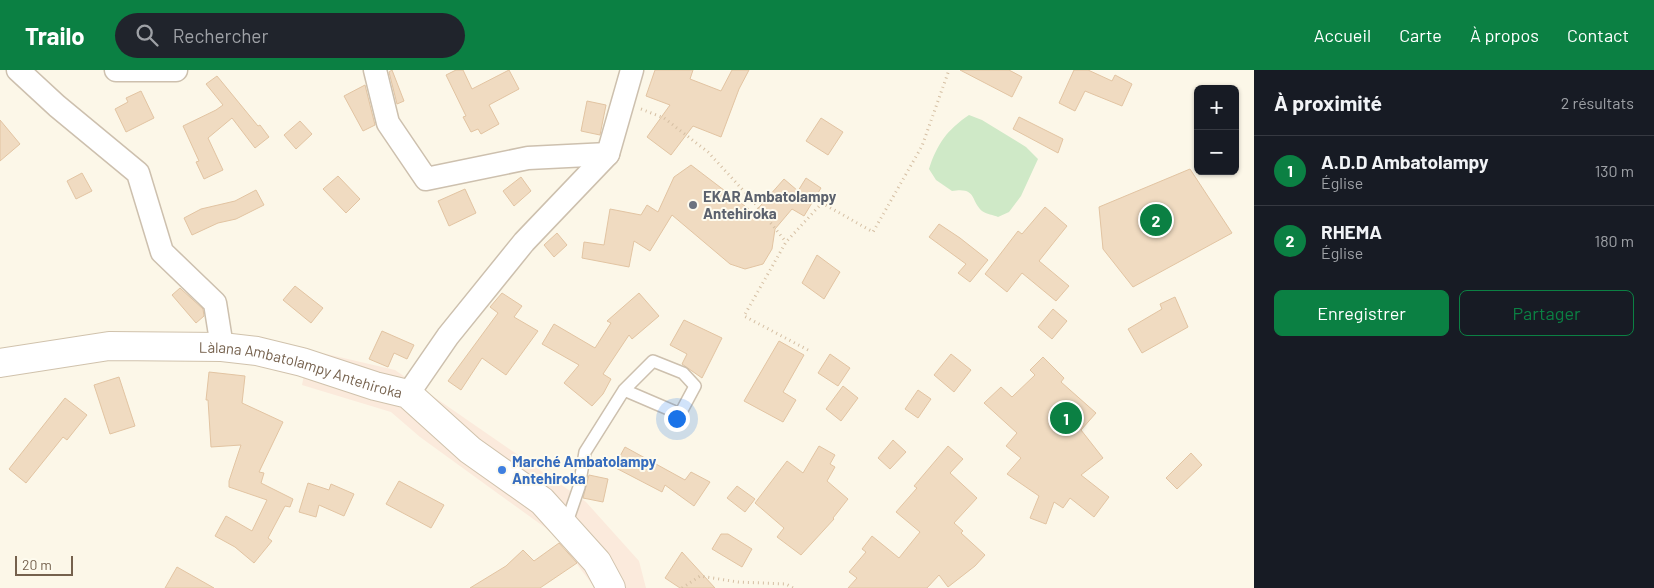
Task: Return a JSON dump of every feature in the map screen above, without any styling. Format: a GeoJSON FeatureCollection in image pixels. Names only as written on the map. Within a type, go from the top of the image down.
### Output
{"type":"FeatureCollection","features":[{"type":"Feature","properties":{"kind":"street"},"geometry":{"type":"LineString","coordinates":[[18,70],[57,106],[138,173],[162,252],[216,303],[222,346]]}},
{"type":"Feature","properties":{"kind":"street"},"geometry":{"type":"LineString","coordinates":[[116,70],[176,70]]}},
{"type":"Feature","properties":{"kind":"street"},"geometry":{"type":"LineString","coordinates":[[375,70],[388,123],[426,179],[528,158],[608,154]]}},
{"type":"Feature","properties":{"kind":"street"},"geometry":{"type":"LineString","coordinates":[[408,394],[448,336],[524,242],[608,154],[632,70]]}},
{"type":"Feature","properties":{"kind":"street","name":"Làlana Ambatolampy Antehiroka"},"geometry":{"type":"LineString","coordinates":[[0,363],[109,346],[222,346],[257,351],[302,362],[374,386],[408,394],[470,450],[542,501],[597,562],[611,588]]}},
{"type":"Feature","properties":{"kind":"lane"},"geometry":{"type":"LineString","coordinates":[[565,526],[579,488],[585,452],[624,390],[653,361],[683,373],[695,386],[680,414],[624,390]]}},
{"type":"Feature","properties":{"kind":"path"},"geometry":{"type":"LineString","coordinates":[[808,350],[744,316],[786,242],[822,202],[873,232],[922,146],[949,70]]}},
{"type":"Feature","properties":{"kind":"path"},"geometry":{"type":"LineString","coordinates":[[624,102],[664,118],[708,152],[753,201],[786,242]]}},
{"type":"Feature","properties":{"kind":"path"},"geometry":{"type":"LineString","coordinates":[[682,588],[700,576],[738,582],[786,584],[793,588]]}},
{"type":"Feature","properties":{"kind":"shaded area","name":"Marché Ambatolampy Antehiroka"},"geometry":{"type":"Polygon","coordinates":[[[309,350],[395,370],[586,502],[639,561],[646,588],[595,588],[554,534],[420,437],[391,412],[302,385],[309,350]]]}},
{"type":"Feature","properties":{"kind":"green space"},"geometry":{"type":"Polygon","coordinates":[[[969,115],[982,120],[1026,147],[1038,159],[1021,196],[1009,212],[998,217],[982,211],[972,195],[966,191],[952,191],[936,180],[929,169],[944,138],[969,115]]]}},
{"type":"Feature","properties":{"kind":"building"},"geometry":{"type":"Polygon","coordinates":[[[392,70],[404,101],[397,104],[389,72],[392,70]]]}},
{"type":"Feature","properties":{"kind":"building"},"geometry":{"type":"Polygon","coordinates":[[[456,70],[463,70],[472,89],[509,70],[519,89],[489,105],[499,124],[481,134],[478,129],[471,132],[463,117],[466,116],[446,75],[456,70]]]}},
{"type":"Feature","properties":{"kind":"building"},"geometry":{"type":"Polygon","coordinates":[[[655,70],[693,70],[690,79],[721,91],[732,70],[749,70],[739,89],[721,137],[693,126],[671,155],[647,137],[670,105],[646,96],[655,70]]]}},
{"type":"Feature","properties":{"kind":"building"},"geometry":{"type":"Polygon","coordinates":[[[960,70],[1009,70],[1022,77],[1012,97],[960,70]]]}},
{"type":"Feature","properties":{"kind":"building"},"geometry":{"type":"Polygon","coordinates":[[[1074,70],[1088,70],[1112,81],[1115,75],[1132,84],[1122,106],[1085,91],[1075,111],[1059,103],[1074,70]]]}},
{"type":"Feature","properties":{"kind":"building"},"geometry":{"type":"Polygon","coordinates":[[[217,76],[269,137],[255,148],[232,118],[208,138],[223,170],[204,179],[196,162],[199,161],[183,126],[223,105],[206,84],[217,76]]]}},
{"type":"Feature","properties":{"kind":"building"},"geometry":{"type":"Polygon","coordinates":[[[365,85],[375,125],[363,131],[344,96],[365,85]]]}},
{"type":"Feature","properties":{"kind":"building"},"geometry":{"type":"Polygon","coordinates":[[[141,91],[154,118],[126,132],[115,109],[128,102],[126,98],[141,91]]]}},
{"type":"Feature","properties":{"kind":"building"},"geometry":{"type":"Polygon","coordinates":[[[587,101],[606,105],[600,135],[581,131],[587,101]]]}},
{"type":"Feature","properties":{"kind":"building"},"geometry":{"type":"Polygon","coordinates":[[[1019,117],[1063,139],[1058,153],[1013,129],[1019,117]]]}},
{"type":"Feature","properties":{"kind":"building"},"geometry":{"type":"Polygon","coordinates":[[[821,118],[843,132],[828,155],[806,141],[821,118]]]}},
{"type":"Feature","properties":{"kind":"building"},"geometry":{"type":"Polygon","coordinates":[[[0,120],[20,144],[0,161],[0,120]]]}},
{"type":"Feature","properties":{"kind":"building"},"geometry":{"type":"Polygon","coordinates":[[[300,121],[312,134],[296,149],[284,135],[300,121]]]}},
{"type":"Feature","properties":{"kind":"building"},"geometry":{"type":"Polygon","coordinates":[[[691,165],[754,213],[784,179],[798,191],[806,178],[821,188],[804,216],[792,209],[775,229],[772,249],[763,264],[745,269],[730,264],[672,215],[650,251],[634,241],[629,267],[582,258],[584,242],[604,245],[610,209],[641,215],[647,205],[658,212],[674,177],[691,165]]]}},
{"type":"Feature","properties":{"kind":"building"},"geometry":{"type":"Polygon","coordinates":[[[1190,169],[1232,233],[1133,287],[1103,249],[1099,207],[1190,169]]]}},
{"type":"Feature","properties":{"kind":"building"},"geometry":{"type":"Polygon","coordinates":[[[82,173],[92,191],[76,199],[67,181],[82,173]]]}},
{"type":"Feature","properties":{"kind":"building"},"geometry":{"type":"Polygon","coordinates":[[[338,176],[360,199],[346,213],[323,189],[338,176]]]}},
{"type":"Feature","properties":{"kind":"building"},"geometry":{"type":"Polygon","coordinates":[[[521,177],[531,191],[514,206],[503,191],[521,177]]]}},
{"type":"Feature","properties":{"kind":"building"},"geometry":{"type":"Polygon","coordinates":[[[465,189],[476,213],[449,226],[438,201],[465,189]]]}},
{"type":"Feature","properties":{"kind":"building"},"geometry":{"type":"Polygon","coordinates":[[[256,190],[264,205],[236,219],[218,223],[192,235],[184,218],[201,209],[235,201],[256,190]]]}},
{"type":"Feature","properties":{"kind":"building"},"geometry":{"type":"Polygon","coordinates":[[[1045,207],[1067,226],[1039,261],[1069,286],[1056,301],[1022,273],[1007,292],[985,274],[1018,231],[1022,234],[1045,207]]]}},
{"type":"Feature","properties":{"kind":"building"},"geometry":{"type":"Polygon","coordinates":[[[939,224],[988,260],[970,282],[958,273],[966,264],[929,237],[939,224]]]}},
{"type":"Feature","properties":{"kind":"building"},"geometry":{"type":"Polygon","coordinates":[[[557,233],[567,245],[554,257],[544,245],[557,233]]]}},
{"type":"Feature","properties":{"kind":"building"},"geometry":{"type":"Polygon","coordinates":[[[817,255],[840,272],[824,299],[802,283],[817,255]]]}},
{"type":"Feature","properties":{"kind":"building"},"geometry":{"type":"Polygon","coordinates":[[[295,286],[323,308],[311,323],[283,300],[295,286]]]}},
{"type":"Feature","properties":{"kind":"building"},"geometry":{"type":"Polygon","coordinates":[[[180,288],[203,309],[204,316],[196,323],[172,295],[180,288]]]}},
{"type":"Feature","properties":{"kind":"building"},"geometry":{"type":"Polygon","coordinates":[[[502,293],[522,306],[514,317],[538,331],[506,375],[482,358],[461,390],[448,381],[498,313],[490,307],[502,293]]]}},
{"type":"Feature","properties":{"kind":"building"},"geometry":{"type":"Polygon","coordinates":[[[639,293],[659,316],[632,339],[629,335],[603,374],[611,379],[603,394],[592,406],[564,383],[579,365],[542,344],[554,324],[595,348],[611,323],[607,321],[639,293]]]}},
{"type":"Feature","properties":{"kind":"building"},"geometry":{"type":"Polygon","coordinates":[[[1175,297],[1188,327],[1142,353],[1128,329],[1162,309],[1160,304],[1175,297]]]}},
{"type":"Feature","properties":{"kind":"building"},"geometry":{"type":"Polygon","coordinates":[[[1053,309],[1067,321],[1052,339],[1038,327],[1053,309]]]}},
{"type":"Feature","properties":{"kind":"building"},"geometry":{"type":"Polygon","coordinates":[[[684,320],[722,338],[702,378],[682,364],[687,354],[670,345],[684,320]]]}},
{"type":"Feature","properties":{"kind":"building"},"geometry":{"type":"Polygon","coordinates":[[[382,331],[414,345],[407,359],[394,353],[388,367],[369,359],[382,331]]]}},
{"type":"Feature","properties":{"kind":"building"},"geometry":{"type":"Polygon","coordinates":[[[779,341],[804,355],[783,392],[796,400],[783,422],[744,401],[779,341]]]}},
{"type":"Feature","properties":{"kind":"building"},"geometry":{"type":"Polygon","coordinates":[[[830,354],[850,368],[838,386],[818,373],[830,354]]]}},
{"type":"Feature","properties":{"kind":"building"},"geometry":{"type":"Polygon","coordinates":[[[951,354],[971,370],[954,392],[934,375],[951,354]]]}},
{"type":"Feature","properties":{"kind":"building"},"geometry":{"type":"Polygon","coordinates":[[[1043,357],[1064,378],[1061,382],[1096,413],[1081,430],[1103,458],[1081,475],[1109,497],[1094,517],[1070,498],[1063,508],[1054,502],[1046,524],[1030,518],[1039,496],[1007,474],[1021,458],[1006,446],[1017,433],[984,403],[1001,387],[1012,397],[1035,375],[1030,370],[1043,357]]]}},
{"type":"Feature","properties":{"kind":"building"},"geometry":{"type":"Polygon","coordinates":[[[209,372],[245,376],[242,403],[283,422],[259,472],[264,473],[261,483],[293,499],[290,507],[285,506],[268,538],[272,541],[254,563],[235,547],[215,536],[226,516],[252,531],[267,500],[229,487],[229,481],[241,445],[211,447],[208,400],[206,400],[209,372]]]}},
{"type":"Feature","properties":{"kind":"building"},"geometry":{"type":"Polygon","coordinates":[[[119,377],[135,426],[110,434],[94,385],[119,377]]]}},
{"type":"Feature","properties":{"kind":"building"},"geometry":{"type":"Polygon","coordinates":[[[843,386],[858,398],[841,421],[826,409],[843,386]]]}},
{"type":"Feature","properties":{"kind":"building"},"geometry":{"type":"Polygon","coordinates":[[[918,390],[931,399],[918,418],[905,409],[918,390]]]}},
{"type":"Feature","properties":{"kind":"building"},"geometry":{"type":"Polygon","coordinates":[[[65,398],[87,415],[67,440],[63,437],[26,483],[9,469],[65,398]]]}},
{"type":"Feature","properties":{"kind":"building"},"geometry":{"type":"Polygon","coordinates":[[[893,440],[906,452],[890,469],[878,458],[893,440]]]}},
{"type":"Feature","properties":{"kind":"building"},"geometry":{"type":"Polygon","coordinates":[[[819,446],[835,455],[830,464],[835,467],[827,481],[848,499],[834,519],[801,555],[777,537],[784,528],[755,503],[787,461],[803,473],[819,446]]]}},
{"type":"Feature","properties":{"kind":"building"},"geometry":{"type":"Polygon","coordinates":[[[948,446],[963,459],[950,473],[977,498],[954,523],[963,531],[961,533],[985,555],[975,566],[948,587],[939,575],[927,588],[848,588],[857,578],[849,572],[866,552],[862,549],[872,536],[899,558],[920,532],[896,512],[917,488],[914,486],[948,446]]]}},
{"type":"Feature","properties":{"kind":"building"},"geometry":{"type":"Polygon","coordinates":[[[625,447],[685,480],[691,472],[710,482],[694,506],[665,485],[662,492],[614,467],[625,447]]]}},
{"type":"Feature","properties":{"kind":"building"},"geometry":{"type":"Polygon","coordinates":[[[1191,453],[1202,465],[1177,489],[1166,478],[1191,453]]]}},
{"type":"Feature","properties":{"kind":"building"},"geometry":{"type":"Polygon","coordinates":[[[589,475],[608,479],[603,502],[583,498],[589,475]]]}},
{"type":"Feature","properties":{"kind":"building"},"geometry":{"type":"Polygon","coordinates":[[[399,481],[444,505],[431,528],[386,504],[399,481]]]}},
{"type":"Feature","properties":{"kind":"building"},"geometry":{"type":"Polygon","coordinates":[[[308,483],[329,490],[331,484],[354,494],[344,516],[319,505],[316,517],[299,512],[308,483]]]}},
{"type":"Feature","properties":{"kind":"building"},"geometry":{"type":"Polygon","coordinates":[[[737,486],[755,499],[745,512],[727,498],[737,486]]]}},
{"type":"Feature","properties":{"kind":"building"},"geometry":{"type":"Polygon","coordinates":[[[721,534],[728,534],[752,549],[742,567],[712,549],[721,534]]]}},
{"type":"Feature","properties":{"kind":"building"},"geometry":{"type":"Polygon","coordinates":[[[559,543],[577,563],[540,588],[470,588],[506,566],[523,550],[534,561],[559,543]]]}},
{"type":"Feature","properties":{"kind":"building"},"geometry":{"type":"Polygon","coordinates":[[[682,552],[715,588],[680,588],[665,578],[682,552]]]}},
{"type":"Feature","properties":{"kind":"building"},"geometry":{"type":"Polygon","coordinates":[[[177,567],[214,588],[165,588],[177,567]]]}},
{"type":"Feature","properties":{"kind":"place","name":"EKAR Ambatolampy Antehiroka"},"geometry":{"type":"Point","coordinates":[693,205]}},
{"type":"Feature","properties":{"kind":"place","name":"RHEMA"},"geometry":{"type":"Point","coordinates":[1156,220]}},
{"type":"Feature","properties":{"kind":"place","name":"A.D.D Ambatolampy"},"geometry":{"type":"Point","coordinates":[1066,418]}},
{"type":"Feature","properties":{"kind":"place","name":"Marché Ambatolampy Antehiroka"},"geometry":{"type":"Point","coordinates":[502,470]}}]}
